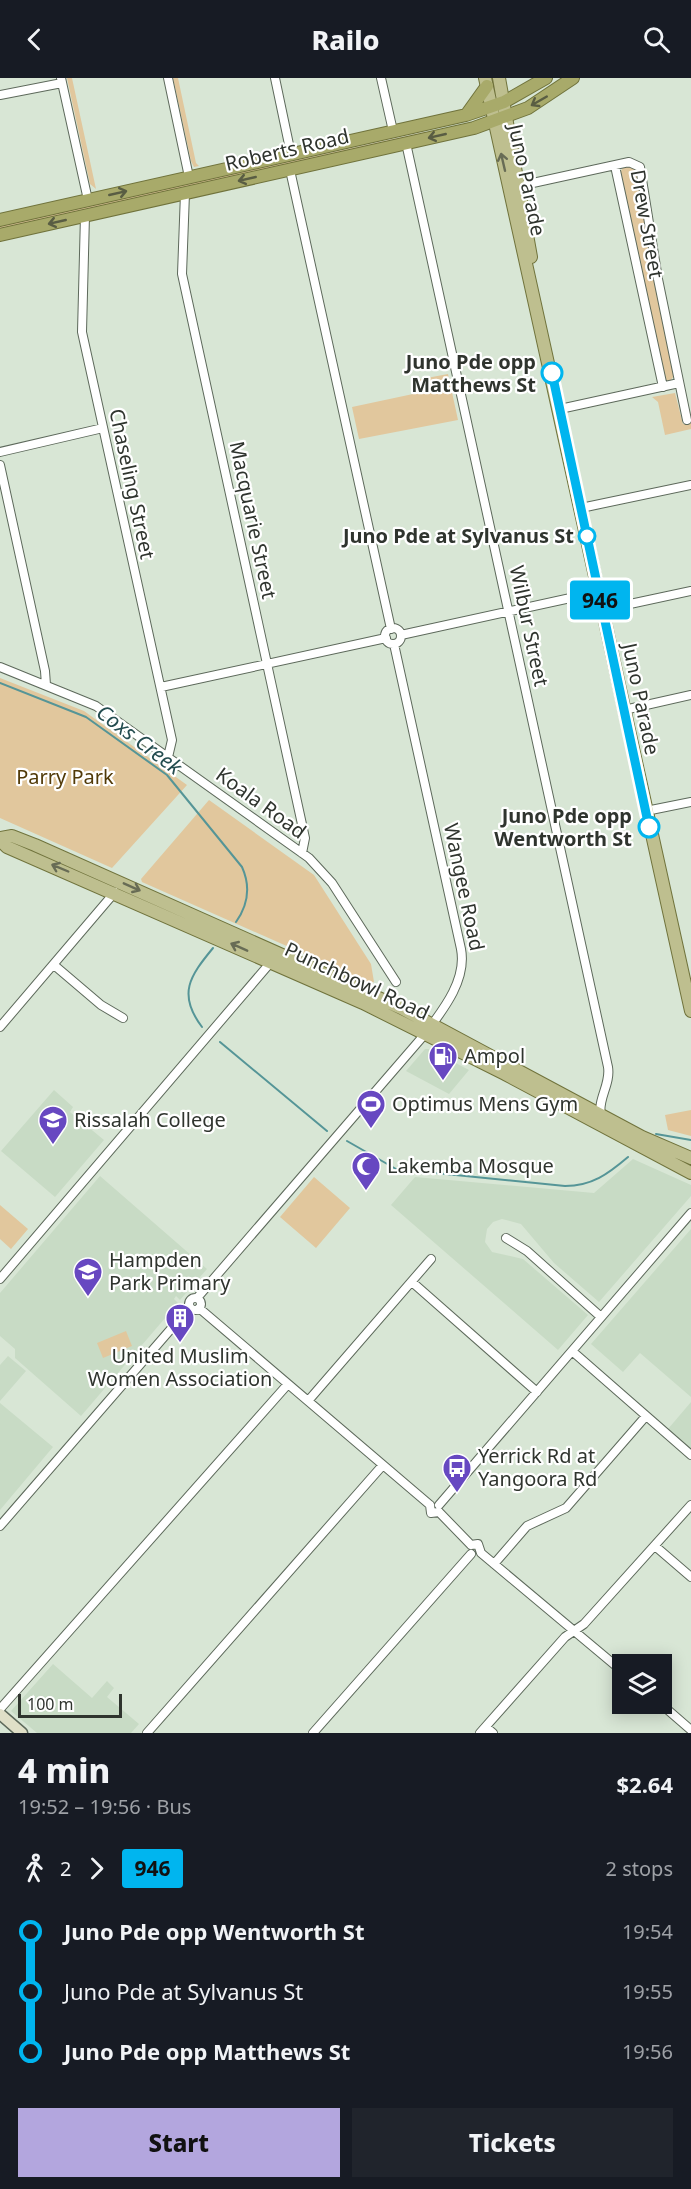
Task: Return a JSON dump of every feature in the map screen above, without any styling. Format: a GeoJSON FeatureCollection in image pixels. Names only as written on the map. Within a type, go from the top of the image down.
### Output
{"type":"FeatureCollection","features":[{"type":"Feature","properties":{"kind":"highway","name":"Roberts Road"},"geometry":{"type":"LineString","coordinates":[[0,220],[466,115],[504,102],[546,78]]}},
{"type":"Feature","properties":{"kind":"highway","name":"Roberts Road"},"geometry":{"type":"LineString","coordinates":[[0,235],[494,122],[540,101],[573,78]]}},
{"type":"Feature","properties":{"kind":"highway"},"geometry":{"type":"LineString","coordinates":[[466,115],[477,104],[486,82]]}},
{"type":"Feature","properties":{"kind":"main road","name":"Juno Parade"},"geometry":{"type":"LineString","coordinates":[[500,78],[531,252],[533,289]]}},
{"type":"Feature","properties":{"kind":"main road","name":"Juno Parade"},"geometry":{"type":"LineString","coordinates":[[486,82],[691,1011]]}},
{"type":"Feature","properties":{"kind":"main road","name":"Punchbowl Road"},"geometry":{"type":"LineString","coordinates":[[0,839],[12,836],[35,844],[358,987],[428,1029],[691,1173]]}},
{"type":"Feature","properties":{"kind":"main road","name":"Punchbowl Road"},"geometry":{"type":"LineString","coordinates":[[0,839],[7,846],[428,1029],[667,1150],[691,1158]]}},
{"type":"Feature","properties":{"kind":"main road"},"geometry":{"type":"LineString","coordinates":[[0,1714],[22,1733]]}},
{"type":"Feature","properties":{"kind":"street"},"geometry":{"type":"LineString","coordinates":[[168,78],[189,177]]}},
{"type":"Feature","properties":{"kind":"street"},"geometry":{"type":"LineString","coordinates":[[275,78],[291,154]]}},
{"type":"Feature","properties":{"kind":"street"},"geometry":{"type":"LineString","coordinates":[[381,78],[393,131]]}},
{"type":"Feature","properties":{"kind":"street"},"geometry":{"type":"LineString","coordinates":[[0,95],[62,81],[88,200]]}},
{"type":"Feature","properties":{"kind":"street","name":"Wilbur Street"},"geometry":{"type":"LineString","coordinates":[[406,143],[608,1067],[609,1079],[600,1107],[601,1115]]}},
{"type":"Feature","properties":{"kind":"street","name":"Drew Street"},"geometry":{"type":"LineString","coordinates":[[663,387],[615,166],[632,162],[640,169],[658,279],[687,420]]}},
{"type":"Feature","properties":{"kind":"street"},"geometry":{"type":"LineString","coordinates":[[519,186],[615,166]]}},
{"type":"Feature","properties":{"kind":"street"},"geometry":{"type":"LineString","coordinates":[[290,170],[391,629]]}},
{"type":"Feature","properties":{"kind":"street","name":"Macquarie Street"},"geometry":{"type":"LineString","coordinates":[[185,193],[182,274],[305,838],[302,853]]}},
{"type":"Feature","properties":{"kind":"street","name":"Chaseling Street"},"geometry":{"type":"LineString","coordinates":[[85,215],[81,327],[172,740],[168,758]]}},
{"type":"Feature","properties":{"kind":"street"},"geometry":{"type":"LineString","coordinates":[[560,409],[679,383]]}},
{"type":"Feature","properties":{"kind":"street"},"geometry":{"type":"LineString","coordinates":[[0,452],[103,428]]}},
{"type":"Feature","properties":{"kind":"street"},"geometry":{"type":"LineString","coordinates":[[0,465],[46,685]]}},
{"type":"Feature","properties":{"kind":"street"},"geometry":{"type":"LineString","coordinates":[[581,508],[691,484]]}},
{"type":"Feature","properties":{"kind":"street"},"geometry":{"type":"LineString","coordinates":[[602,610],[691,591]]}},
{"type":"Feature","properties":{"kind":"street"},"geometry":{"type":"LineString","coordinates":[[401,635],[598,592]]}},
{"type":"Feature","properties":{"kind":"street"},"geometry":{"type":"LineString","coordinates":[[391,629],[398,631],[401,635]]}},
{"type":"Feature","properties":{"kind":"street"},"geometry":{"type":"LineString","coordinates":[[386,638],[386,634],[391,629]]}},
{"type":"Feature","properties":{"kind":"street"},"geometry":{"type":"LineString","coordinates":[[161,687],[386,638],[394,644],[400,640],[401,635]]}},
{"type":"Feature","properties":{"kind":"street","name":"Wangee Road"},"geometry":{"type":"LineString","coordinates":[[197,1298],[428,1029],[460,976],[464,963],[394,644]]}},
{"type":"Feature","properties":{"kind":"street","name":"Koala Road"},"geometry":{"type":"LineString","coordinates":[[0,667],[96,706],[302,853],[332,883],[396,982]]}},
{"type":"Feature","properties":{"kind":"street"},"geometry":{"type":"LineString","coordinates":[[624,710],[691,695]]}},
{"type":"Feature","properties":{"kind":"street"},"geometry":{"type":"LineString","coordinates":[[646,811],[691,802]]}},
{"type":"Feature","properties":{"kind":"street"},"geometry":{"type":"LineString","coordinates":[[0,1027],[115,892]]}},
{"type":"Feature","properties":{"kind":"street"},"geometry":{"type":"LineString","coordinates":[[0,1279],[271,962]]}},
{"type":"Feature","properties":{"kind":"street"},"geometry":{"type":"LineString","coordinates":[[54,965],[101,1005],[123,1018]]}},
{"type":"Feature","properties":{"kind":"street"},"geometry":{"type":"LineString","coordinates":[[199,1308],[430,1506],[431,1513],[439,1509],[691,1213]]}},
{"type":"Feature","properties":{"kind":"street"},"geometry":{"type":"LineString","coordinates":[[506,1238],[527,1251],[601,1317]]}},
{"type":"Feature","properties":{"kind":"street"},"geometry":{"type":"LineString","coordinates":[[308,1401],[431,1259]]}},
{"type":"Feature","properties":{"kind":"street"},"geometry":{"type":"LineString","coordinates":[[412,1282],[537,1392]]}},
{"type":"Feature","properties":{"kind":"street"},"geometry":{"type":"LineString","coordinates":[[0,1526],[190,1307],[190,1300],[197,1298],[201,1303],[199,1308]]}},
{"type":"Feature","properties":{"kind":"street"},"geometry":{"type":"LineString","coordinates":[[190,1307],[194,1310],[199,1308]]}},
{"type":"Feature","properties":{"kind":"street"},"geometry":{"type":"LineString","coordinates":[[572,1351],[691,1455]]}},
{"type":"Feature","properties":{"kind":"street"},"geometry":{"type":"LineString","coordinates":[[0,1709],[288,1384]]}},
{"type":"Feature","properties":{"kind":"street"},"geometry":{"type":"LineString","coordinates":[[494,1564],[527,1526],[566,1508],[646,1416]]}},
{"type":"Feature","properties":{"kind":"street"},"geometry":{"type":"LineString","coordinates":[[147,1733],[382,1466]]}},
{"type":"Feature","properties":{"kind":"street"},"geometry":{"type":"LineString","coordinates":[[493,1733],[483,1730],[565,1637],[575,1631],[691,1505]]}},
{"type":"Feature","properties":{"kind":"street"},"geometry":{"type":"LineString","coordinates":[[313,1733],[471,1554],[471,1545],[439,1509]]}},
{"type":"Feature","properties":{"kind":"street"},"geometry":{"type":"LineString","coordinates":[[471,1545],[480,1545],[481,1553],[612,1662]]}},
{"type":"Feature","properties":{"kind":"street"},"geometry":{"type":"LineString","coordinates":[[655,1546],[691,1577]]}},
{"type":"Feature","properties":{"kind":"street"},"geometry":{"type":"LineString","coordinates":[[471,1554],[475,1556],[481,1553]]}},
{"type":"Feature","properties":{"kind":"street"},"geometry":{"type":"LineString","coordinates":[[672,1714],[691,1730]]}},
{"type":"Feature","properties":{"kind":"shaded area","name":"Ampol"},"geometry":{"type":"Polygon","coordinates":[[[425,1049],[469,1070],[449,1094],[406,1071],[425,1049]]]}},
{"type":"Feature","properties":{"kind":"shaded area","name":"Rissalah College"},"geometry":{"type":"Polygon","coordinates":[[[54,1090],[73,1107],[70,1112],[104,1140],[55,1197],[1,1151],[54,1090]]]}},
{"type":"Feature","properties":{"kind":"shaded area"},"geometry":{"type":"Polygon","coordinates":[[[633,1159],[691,1185],[691,1196],[599,1302],[554,1263],[521,1224],[502,1219],[493,1222],[487,1229],[485,1242],[492,1252],[523,1259],[588,1315],[558,1350],[391,1205],[415,1177],[594,1193],[633,1159]]]}},
{"type":"Feature","properties":{"kind":"shaded area","name":"Hampden Park Primary"},"geometry":{"type":"Polygon","coordinates":[[[100,1176],[207,1269],[180,1300],[176,1296],[174,1299],[178,1303],[81,1416],[15,1358],[15,1349],[0,1336],[0,1293],[100,1176]]]}},
{"type":"Feature","properties":{"kind":"shaded area"},"geometry":{"type":"Polygon","coordinates":[[[691,1229],[691,1397],[640,1353],[623,1372],[591,1344],[691,1229]]]}},
{"type":"Feature","properties":{"kind":"shaded area"},"geometry":{"type":"Polygon","coordinates":[[[8,1356],[26,1371],[0,1401],[0,1365],[8,1356]]]}},
{"type":"Feature","properties":{"kind":"shaded area"},"geometry":{"type":"Polygon","coordinates":[[[691,1402],[691,1449],[668,1429],[691,1402]]]}},
{"type":"Feature","properties":{"kind":"shaded area"},"geometry":{"type":"Polygon","coordinates":[[[0,1403],[53,1447],[0,1510],[0,1403]]]}},
{"type":"Feature","properties":{"kind":"shaded area"},"geometry":{"type":"Polygon","coordinates":[[[53,1664],[92,1698],[107,1681],[114,1688],[107,1697],[139,1724],[131,1733],[37,1733],[11,1711],[53,1664]]]}},
{"type":"Feature","properties":{"kind":"green space"},"geometry":{"type":"Polygon","coordinates":[[[67,78],[72,78],[96,189],[90,184],[67,78]]]}},
{"type":"Feature","properties":{"kind":"green space"},"geometry":{"type":"Polygon","coordinates":[[[173,78],[178,78],[196,163],[199,166],[194,167],[191,161],[173,78]]]}},
{"type":"Feature","properties":{"kind":"green space"},"geometry":{"type":"Polygon","coordinates":[[[426,133],[0,229],[0,225],[426,133]]]}},
{"type":"Feature","properties":{"kind":"green space"},"geometry":{"type":"Polygon","coordinates":[[[627,166],[636,170],[674,376],[670,381],[665,380],[620,173],[623,167],[627,166]]]}},
{"type":"Feature","properties":{"kind":"green space"},"geometry":{"type":"Polygon","coordinates":[[[448,374],[458,420],[359,439],[352,407],[413,394],[411,381],[448,374]]]}},
{"type":"Feature","properties":{"kind":"green space"},"geometry":{"type":"Polygon","coordinates":[[[675,393],[683,424],[691,423],[691,429],[665,435],[658,402],[652,397],[675,393]]]}},
{"type":"Feature","properties":{"kind":"green space","name":"Parry Park"},"geometry":{"type":"Polygon","coordinates":[[[0,678],[84,711],[187,785],[112,868],[0,818],[0,678]]]}},
{"type":"Feature","properties":{"kind":"green space"},"geometry":{"type":"Polygon","coordinates":[[[209,800],[314,875],[371,964],[374,982],[370,983],[142,882],[141,879],[209,800]]]}},
{"type":"Feature","properties":{"kind":"green space"},"geometry":{"type":"Polygon","coordinates":[[[691,1110],[691,1136],[668,1130],[665,1115],[691,1110]]]}},
{"type":"Feature","properties":{"kind":"green space"},"geometry":{"type":"Polygon","coordinates":[[[314,1177],[350,1208],[316,1248],[280,1217],[314,1177]]]}},
{"type":"Feature","properties":{"kind":"green space"},"geometry":{"type":"Polygon","coordinates":[[[0,1205],[28,1229],[11,1249],[0,1239],[0,1205]]]}},
{"type":"Feature","properties":{"kind":"green space"},"geometry":{"type":"Polygon","coordinates":[[[126,1331],[132,1346],[103,1358],[97,1343],[126,1331]]]}},
{"type":"Feature","properties":{"kind":"waterway","name":"Coxs Creek"},"geometry":{"type":"LineString","coordinates":[[0,683],[86,717],[167,775],[242,867],[247,882],[247,896],[236,922]]}},
{"type":"Feature","properties":{"kind":"waterway","name":"Coxs Creek"},"geometry":{"type":"LineString","coordinates":[[202,1027],[194,1015],[188,995],[193,977],[213,948]]}},
{"type":"Feature","properties":{"kind":"waterway","name":"Coxs Creek"},"geometry":{"type":"LineString","coordinates":[[220,1042],[327,1131]]}},
{"type":"Feature","properties":{"kind":"waterway","name":"Coxs Creek"},"geometry":{"type":"LineString","coordinates":[[656,1134],[691,1140]]}},
{"type":"Feature","properties":{"kind":"waterway","name":"Coxs Creek"},"geometry":{"type":"LineString","coordinates":[[347,1141],[396,1169],[565,1186],[583,1184],[599,1178],[628,1157]]}},
{"type":"Feature","properties":{"kind":"bus line","name":"946"},"geometry":{"type":"LineString","coordinates":[[552,373],[649,827]]}},
{"type":"Feature","properties":{"kind":"place","name":"Juno Pde opp Matthews St"},"geometry":{"type":"Point","coordinates":[552,373]}},
{"type":"Feature","properties":{"kind":"place","name":"Juno Pde at Sylvanus St"},"geometry":{"type":"Point","coordinates":[587,536]}},
{"type":"Feature","properties":{"kind":"place","name":"Juno Pde opp Wentworth St"},"geometry":{"type":"Point","coordinates":[649,827]}},
{"type":"Feature","properties":{"kind":"place","name":"Ampol"},"geometry":{"type":"Point","coordinates":[443,1082]}},
{"type":"Feature","properties":{"kind":"place","name":"Optimus Mens Gym"},"geometry":{"type":"Point","coordinates":[371,1130]}},
{"type":"Feature","properties":{"kind":"place","name":"Rissalah College"},"geometry":{"type":"Point","coordinates":[53,1146]}},
{"type":"Feature","properties":{"kind":"place","name":"Lakemba Mosque"},"geometry":{"type":"Point","coordinates":[366,1192]}},
{"type":"Feature","properties":{"kind":"place","name":"Hampden Park Primary"},"geometry":{"type":"Point","coordinates":[88,1298]}},
{"type":"Feature","properties":{"kind":"place","name":"United Muslim Women Association"},"geometry":{"type":"Point","coordinates":[180,1344]}},
{"type":"Feature","properties":{"kind":"place","name":"Yerrick Rd at Yangoora Rd"},"geometry":{"type":"Point","coordinates":[457,1494]}}]}
